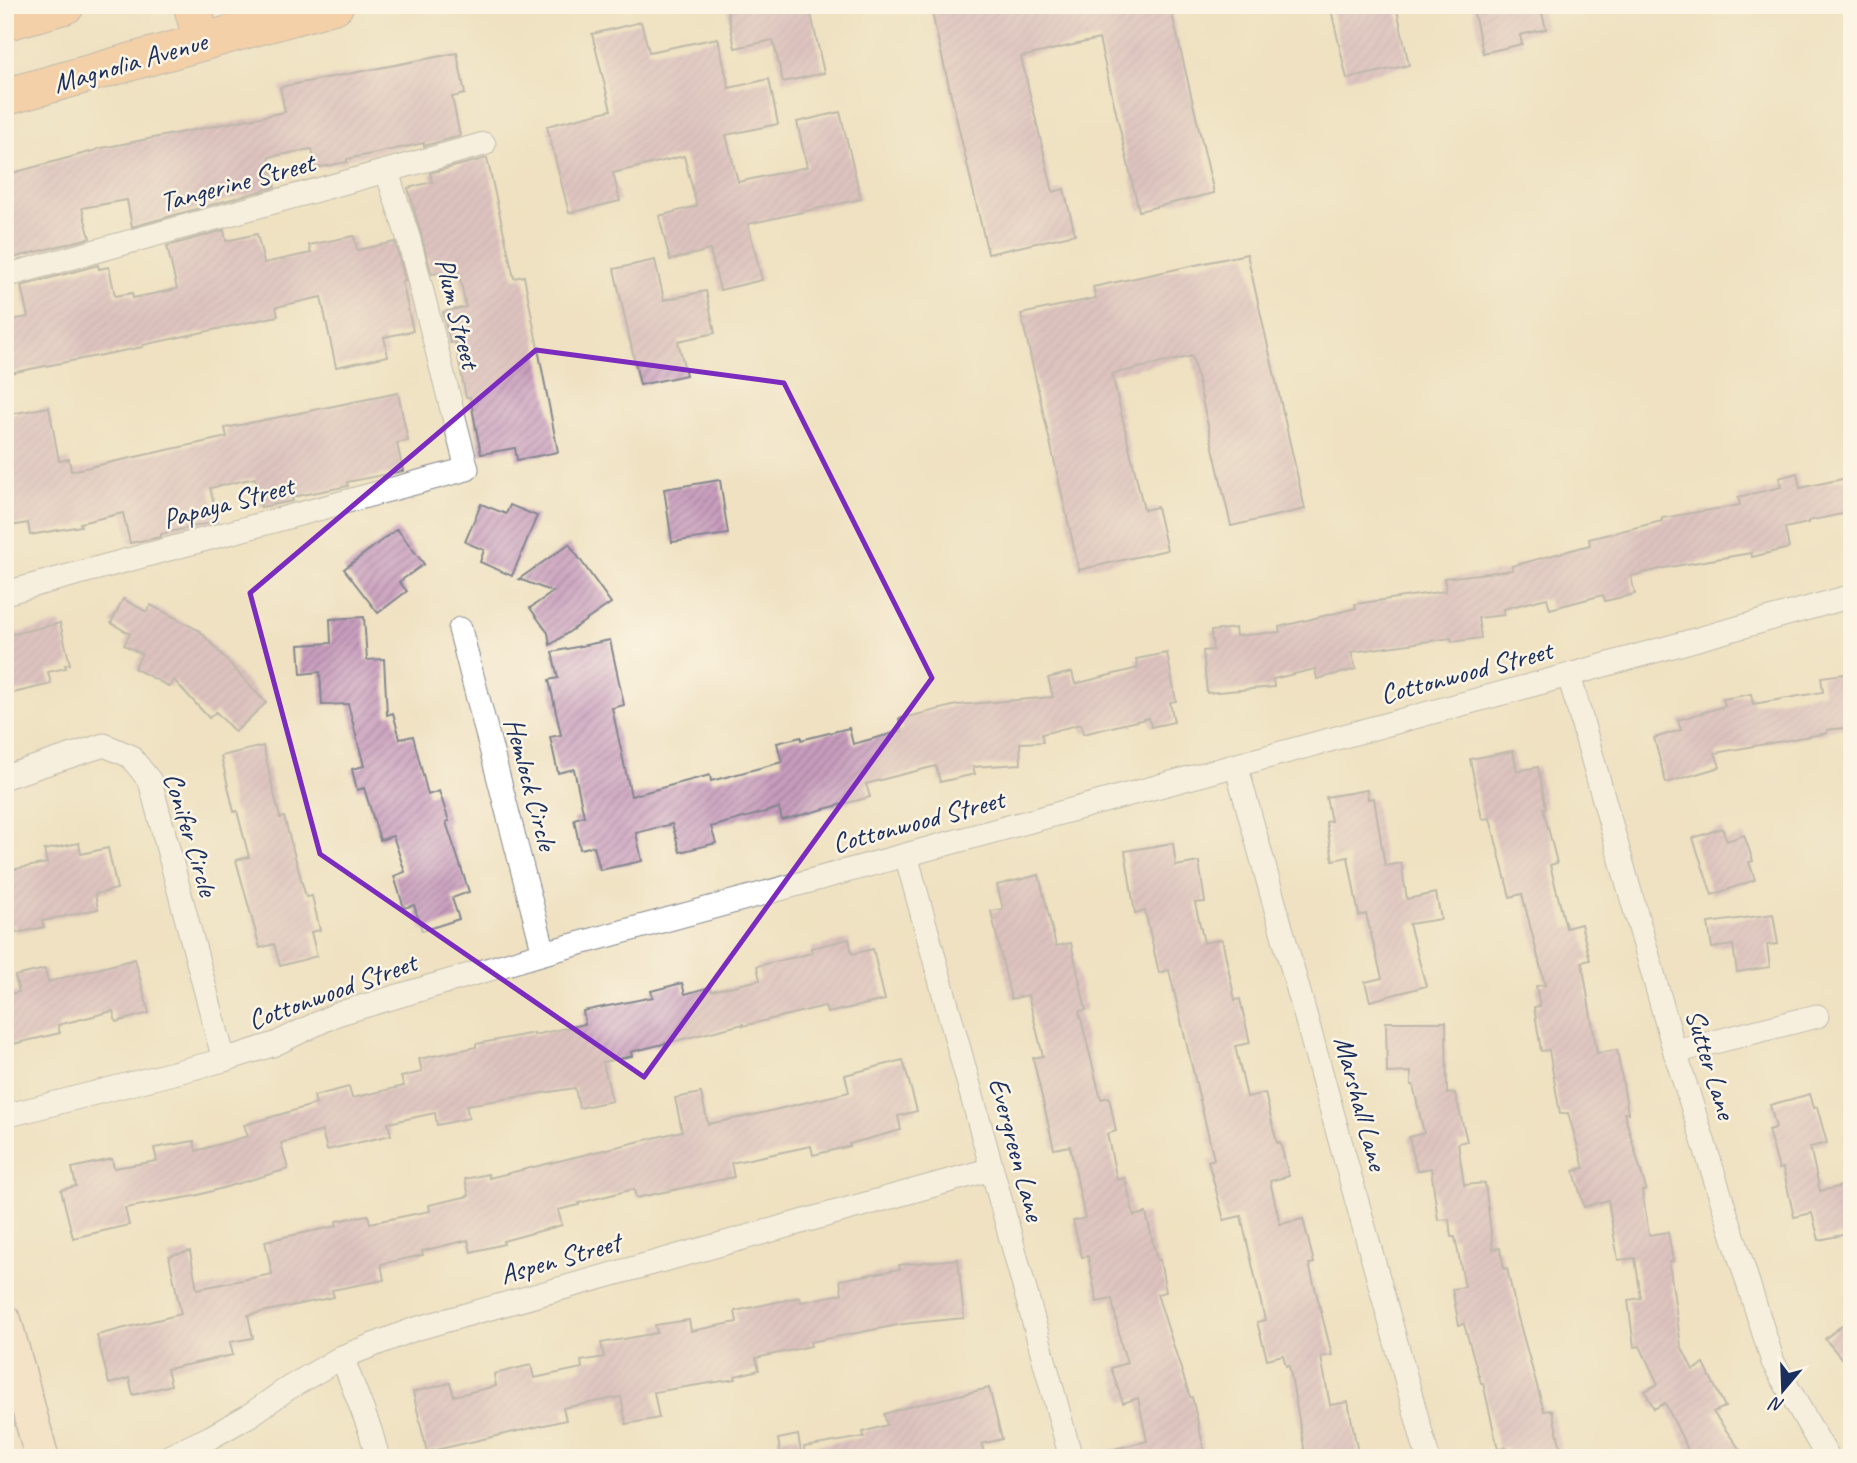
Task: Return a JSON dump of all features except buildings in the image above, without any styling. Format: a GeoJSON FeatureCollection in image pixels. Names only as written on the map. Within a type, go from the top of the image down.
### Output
{"type":"FeatureCollection","features":[{"type":"Feature","properties":{"kind":"main road"},"geometry":{"type":"LineString","coordinates":[[5,22],[66,5]]}},
{"type":"Feature","properties":{"kind":"main road"},"geometry":{"type":"LineString","coordinates":[[192,5],[202,42]]}},
{"type":"Feature","properties":{"kind":"main road","name":"Magnolia Avenue"},"geometry":{"type":"LineString","coordinates":[[5,97],[335,5]]}},
{"type":"Feature","properties":{"kind":"main road"},"geometry":{"type":"LineString","coordinates":[[5,1322],[42,1458]]}},
{"type":"Feature","properties":{"kind":"street","name":"Tangerine Street"},"geometry":{"type":"LineString","coordinates":[[5,276],[484,144]]}},
{"type":"Feature","properties":{"kind":"street","name":"Plum Street"},"geometry":{"type":"LineString","coordinates":[[387,172],[409,240],[467,469]]}},
{"type":"Feature","properties":{"kind":"street","name":"Papaya Street"},"geometry":{"type":"LineString","coordinates":[[5,593],[467,469]]}},
{"type":"Feature","properties":{"kind":"street","name":"Cottonwood Street"},"geometry":{"type":"LineString","coordinates":[[5,1116],[224,1060],[275,1044],[337,1014],[544,953],[1852,596]]}},
{"type":"Feature","properties":{"kind":"street","name":"Hemlock Circle"},"geometry":{"type":"LineString","coordinates":[[460,629],[544,953]]}},
{"type":"Feature","properties":{"kind":"street","name":"Sutter Lane"},"geometry":{"type":"LineString","coordinates":[[1569,675],[1675,1052],[1773,1362],[1828,1458]]}},
{"type":"Feature","properties":{"kind":"street","name":"Conifer Circle"},"geometry":{"type":"LineString","coordinates":[[5,777],[104,746],[130,756],[150,781],[224,1060]]}},
{"type":"Feature","properties":{"kind":"street","name":"Marshall Lane"},"geometry":{"type":"LineString","coordinates":[[1236,765],[1428,1458]]}},
{"type":"Feature","properties":{"kind":"street","name":"Evergreen Lane"},"geometry":{"type":"LineString","coordinates":[[906,855],[1071,1458]]}},
{"type":"Feature","properties":{"kind":"street"},"geometry":{"type":"LineString","coordinates":[[1675,1052],[1817,1016]]}},
{"type":"Feature","properties":{"kind":"street","name":"Aspen Street"},"geometry":{"type":"LineString","coordinates":[[166,1458],[212,1437],[342,1357],[415,1329],[992,1169]]}},
{"type":"Feature","properties":{"kind":"street"},"geometry":{"type":"LineString","coordinates":[[342,1357],[378,1458]]}},
{"type":"Feature","properties":{"kind":"highlighted area"},"geometry":{"type":"Polygon","coordinates":[[[536,350],[784,383],[932,678],[644,1077],[320,854],[250,593],[536,350]]]}}]}
